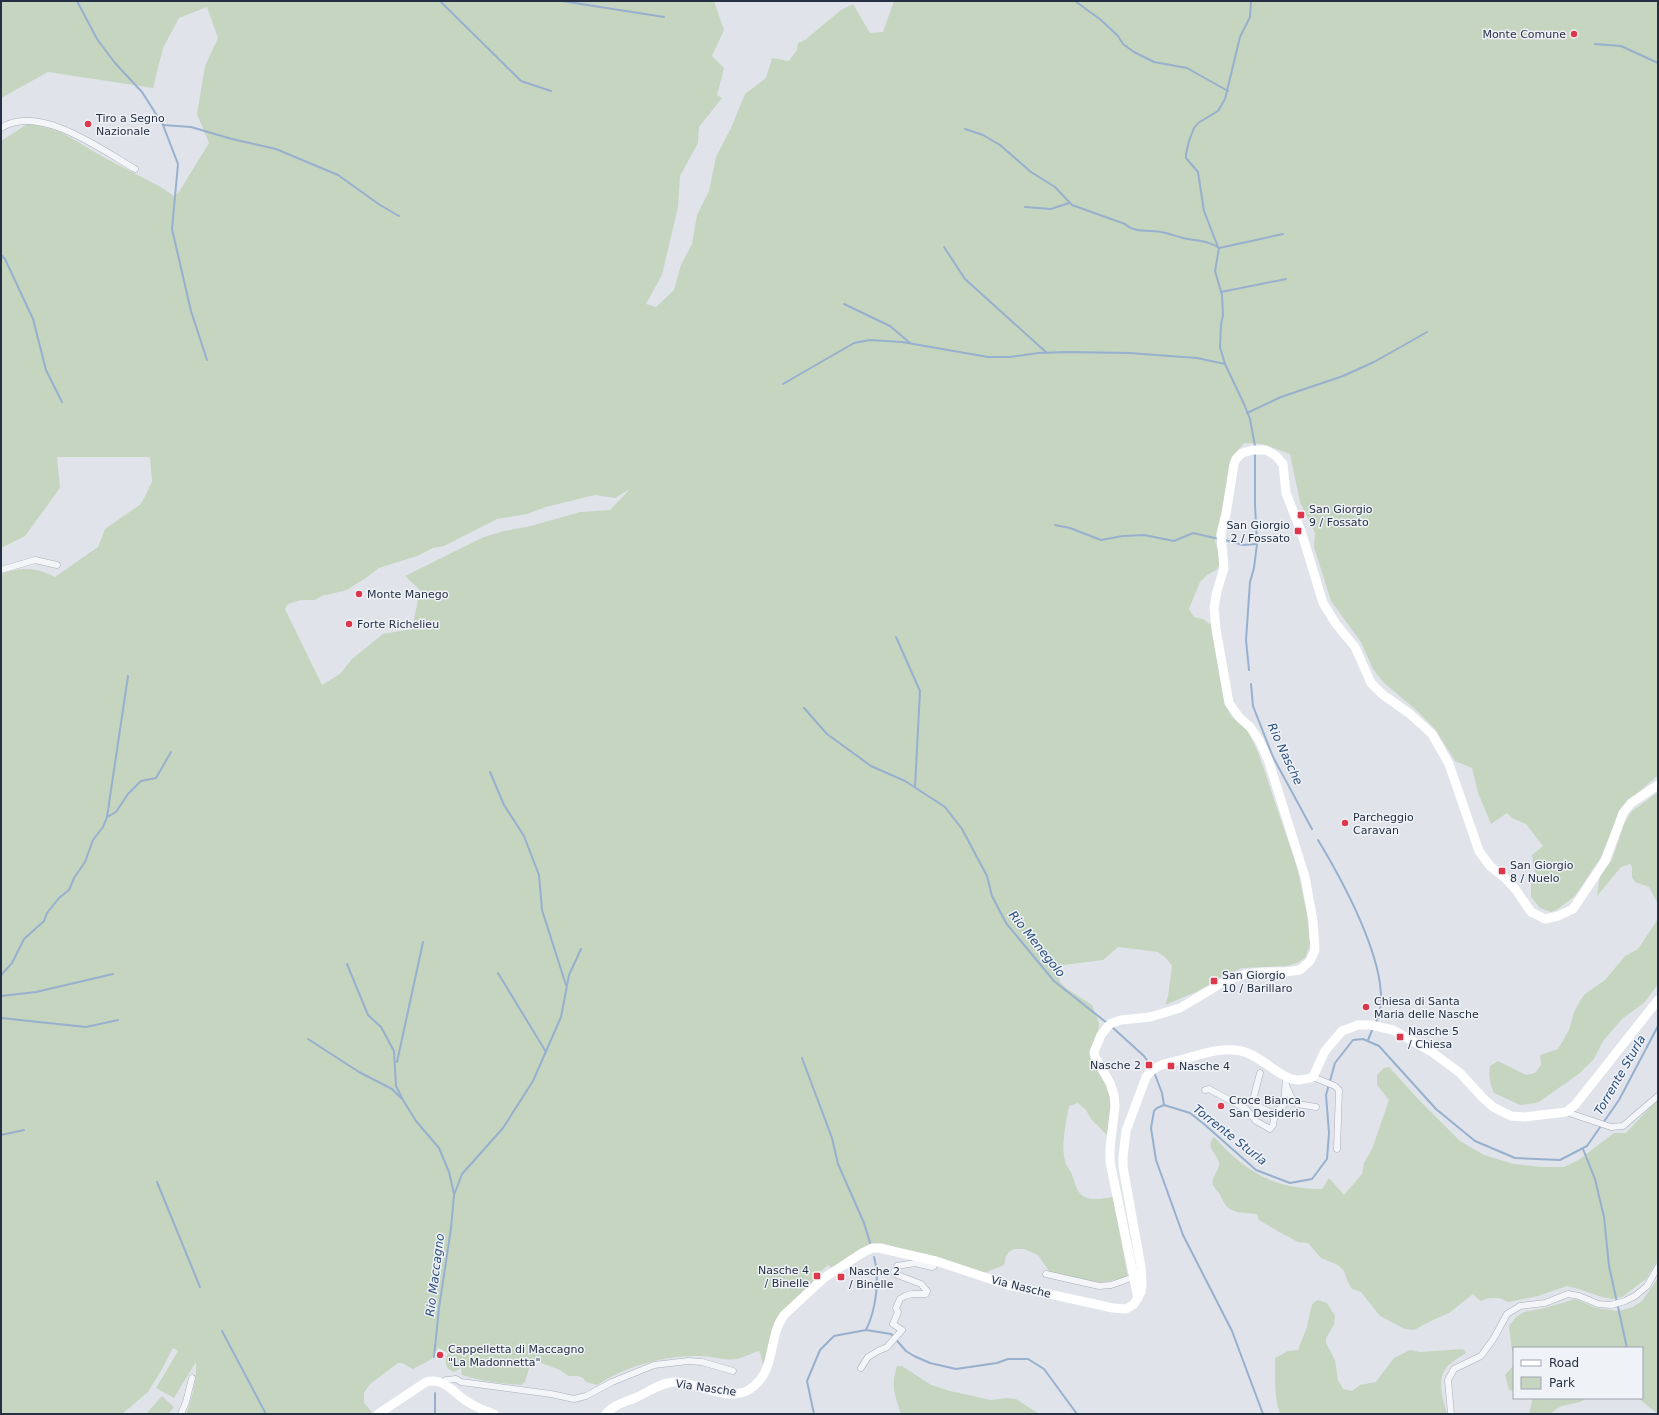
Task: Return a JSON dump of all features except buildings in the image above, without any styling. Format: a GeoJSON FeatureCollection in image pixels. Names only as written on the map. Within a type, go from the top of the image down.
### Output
{"type":"FeatureCollection","features":[{"type":"Feature","properties":{"kind":"street"},"geometry":{"type":"LineString","coordinates":[[1,128],[9,122],[28,120],[62,128],[135,169]]}},
{"type":"Feature","properties":{"kind":"street"},"geometry":{"type":"LineString","coordinates":[[1138,1298],[1110,1162],[1110,1148],[1115,1106],[1114,1095],[1110,1083],[1095,1057],[1094,1052],[1097,1041],[1108,1026],[1117,1022],[1150,1017],[1180,1008],[1227,980],[1246,974],[1300,970],[1310,961],[1314,950],[1313,922],[1305,878],[1268,759],[1259,740],[1250,727],[1239,717],[1229,704],[1214,608],[1217,591],[1224,568],[1221,534],[1226,514],[1234,464],[1236,459],[1242,453],[1258,450],[1271,452],[1283,464],[1286,493],[1302,534],[1323,603],[1336,624],[1355,647],[1371,682],[1382,694],[1410,714],[1432,734],[1449,764],[1480,850],[1490,866],[1505,878],[1516,890],[1531,912],[1545,919],[1558,916],[1573,909],[1605,861],[1623,813],[1631,803],[1658,785]]}},
{"type":"Feature","properties":{"kind":"street"},"geometry":{"type":"LineString","coordinates":[[1,570],[35,560],[57,565]]}},
{"type":"Feature","properties":{"kind":"street"},"geometry":{"type":"LineString","coordinates":[[1566,1112],[1575,1105],[1658,1000]]}},
{"type":"Feature","properties":{"kind":"street"},"geometry":{"type":"LineString","coordinates":[[1316,1078],[1325,1051],[1342,1030],[1358,1025],[1375,1025],[1393,1030],[1432,1052],[1460,1072],[1483,1098],[1494,1107],[1511,1116],[1566,1112],[1598,1124],[1611,1127],[1623,1126],[1658,1096]]}},
{"type":"Feature","properties":{"kind":"street"},"geometry":{"type":"LineString","coordinates":[[1138,1298],[1141,1292],[1142,1284],[1141,1267],[1123,1167],[1123,1152],[1126,1131],[1147,1074],[1158,1066],[1200,1054],[1222,1050],[1242,1051],[1267,1064],[1286,1080],[1291,1097],[1297,1104],[1316,1107]]}},
{"type":"Feature","properties":{"kind":"street"},"geometry":{"type":"LineString","coordinates":[[1260,1073],[1252,1100],[1254,1104],[1269,1112],[1275,1113]]}},
{"type":"Feature","properties":{"kind":"street"},"geometry":{"type":"LineString","coordinates":[[1286,1080],[1316,1078],[1335,1086],[1339,1090],[1337,1149]]}},
{"type":"Feature","properties":{"kind":"street"},"geometry":{"type":"LineString","coordinates":[[1205,1090],[1209,1089],[1246,1109],[1256,1121],[1270,1128],[1274,1120],[1275,1113],[1284,1105],[1286,1080]]}},
{"type":"Feature","properties":{"kind":"street","name":"Via Nasche"},"geometry":{"type":"LineString","coordinates":[[606,1414],[615,1407],[663,1385],[673,1382],[686,1383],[723,1393],[737,1394],[749,1390],[766,1374],[779,1322],[784,1315],[814,1286],[872,1248],[886,1248],[936,1261],[1008,1285],[1113,1308],[1126,1309],[1134,1304],[1138,1298]]}},
{"type":"Feature","properties":{"kind":"street"},"geometry":{"type":"LineString","coordinates":[[861,1368],[868,1357],[887,1347],[902,1330],[893,1324],[898,1312],[896,1308],[900,1299],[912,1294],[925,1295],[928,1291],[921,1284],[898,1276],[894,1272],[897,1266],[908,1263],[932,1267],[936,1261]]}},
{"type":"Feature","properties":{"kind":"street"},"geometry":{"type":"LineString","coordinates":[[1451,1414],[1448,1380],[1454,1369],[1481,1356],[1494,1338],[1507,1314],[1520,1306],[1545,1303],[1568,1294],[1579,1296],[1598,1304],[1611,1305],[1625,1301],[1635,1296],[1647,1286],[1658,1267]]}},
{"type":"Feature","properties":{"kind":"street"},"geometry":{"type":"LineString","coordinates":[[1046,1274],[1099,1286],[1111,1285],[1134,1277]]}},
{"type":"Feature","properties":{"kind":"street","name":"Via Nasche"},"geometry":{"type":"LineString","coordinates":[[443,1383],[446,1380],[456,1379],[461,1382],[551,1394],[574,1399],[586,1396],[612,1382],[654,1365],[688,1361],[702,1362],[733,1371]]}},
{"type":"Feature","properties":{"kind":"street"},"geometry":{"type":"LineString","coordinates":[[181,1414],[186,1402],[192,1378]]}},
{"type":"Feature","properties":{"kind":"street"},"geometry":{"type":"LineString","coordinates":[[378,1414],[426,1382],[431,1381],[443,1383],[467,1402],[494,1414]]}},
{"type":"Feature","properties":{"kind":"green space"},"geometry":{"type":"Polygon","coordinates":[[[1,1],[714,1],[724,30],[712,56],[724,68],[717,95],[722,98],[699,127],[698,143],[680,176],[678,207],[662,275],[646,304],[656,307],[674,290],[681,265],[692,244],[697,215],[709,191],[716,157],[731,128],[745,94],[766,78],[772,58],[789,61],[797,50],[798,43],[805,40],[841,10],[853,4],[870,33],[883,32],[894,1],[1658,1],[1658,775],[1622,807],[1601,857],[1575,896],[1558,909],[1551,912],[1540,908],[1531,897],[1531,882],[1535,874],[1532,855],[1543,846],[1526,824],[1512,818],[1507,813],[1491,824],[1478,793],[1472,768],[1455,761],[1435,729],[1414,708],[1384,683],[1373,669],[1361,642],[1331,601],[1314,547],[1315,533],[1300,502],[1290,454],[1262,444],[1244,443],[1234,455],[1215,541],[1221,562],[1216,570],[1207,575],[1200,582],[1189,609],[1194,617],[1203,619],[1211,625],[1224,701],[1231,716],[1248,731],[1258,752],[1297,867],[1307,913],[1310,945],[1305,958],[1297,963],[1287,966],[1242,968],[1224,976],[1196,992],[1165,1005],[1168,996],[1172,966],[1166,958],[1158,952],[1118,947],[1103,960],[1064,965],[1058,973],[1060,982],[1067,989],[1092,1005],[1099,1023],[1095,1066],[1109,1090],[1111,1107],[1107,1135],[1091,1119],[1086,1110],[1078,1103],[1069,1106],[1064,1135],[1064,1158],[1080,1193],[1093,1199],[1113,1197],[1128,1277],[1101,1283],[1073,1278],[1049,1271],[1038,1255],[1024,1249],[1014,1249],[1009,1252],[1006,1256],[1004,1265],[984,1273],[882,1243],[869,1245],[832,1268],[828,1265],[819,1273],[818,1276],[776,1320],[772,1331],[765,1365],[763,1366],[759,1351],[736,1359],[699,1356],[673,1357],[633,1367],[608,1378],[597,1385],[586,1382],[583,1378],[578,1376],[568,1376],[560,1370],[536,1361],[531,1362],[525,1382],[521,1385],[492,1382],[469,1377],[462,1375],[461,1368],[454,1372],[451,1371],[448,1369],[446,1364],[448,1353],[438,1348],[432,1359],[413,1369],[402,1363],[398,1363],[370,1384],[364,1393],[364,1403],[372,1412],[370,1414],[186,1414],[194,1389],[196,1362],[174,1398],[156,1388],[178,1351],[173,1348],[148,1392],[122,1414],[1,1414],[1,574],[15,570],[28,569],[41,571],[55,577],[98,547],[105,529],[141,504],[152,482],[150,457],[57,457],[60,488],[25,536],[1,548],[1,141],[29,123],[61,132],[103,157],[159,186],[174,196],[179,192],[209,143],[197,114],[205,66],[218,38],[207,7],[179,18],[163,48],[153,88],[48,72],[1,98],[1,1]],[[630,489],[615,498],[595,495],[546,507],[527,514],[497,519],[444,546],[433,548],[417,556],[379,568],[347,590],[322,596],[315,600],[301,600],[288,604],[285,609],[322,685],[340,674],[352,659],[383,634],[412,629],[420,590],[405,576],[484,537],[580,512],[610,510],[630,489]]]}},
{"type":"Feature","properties":{"kind":"green space"},"geometry":{"type":"Polygon","coordinates":[[[1658,792],[1658,904],[1649,887],[1635,882],[1632,877],[1632,867],[1630,864],[1621,867],[1597,896],[1600,875],[1612,860],[1624,824],[1631,812],[1658,792]]]}},
{"type":"Feature","properties":{"kind":"green space"},"geometry":{"type":"Polygon","coordinates":[[[1658,919],[1658,984],[1645,1002],[1622,1019],[1603,1041],[1594,1059],[1580,1073],[1539,1102],[1520,1105],[1494,1093],[1491,1087],[1489,1074],[1490,1066],[1498,1061],[1526,1075],[1535,1073],[1541,1065],[1540,1055],[1558,1049],[1569,1030],[1574,1012],[1585,994],[1605,980],[1625,956],[1638,949],[1658,919]]]}},
{"type":"Feature","properties":{"kind":"green space"},"geometry":{"type":"Polygon","coordinates":[[[1389,1067],[1460,1141],[1484,1155],[1514,1164],[1541,1167],[1564,1167],[1580,1159],[1614,1133],[1626,1133],[1658,1099],[1658,1260],[1646,1279],[1622,1297],[1612,1299],[1567,1286],[1538,1296],[1508,1302],[1499,1298],[1490,1298],[1480,1301],[1473,1294],[1449,1313],[1414,1330],[1405,1329],[1380,1316],[1361,1292],[1352,1289],[1344,1271],[1338,1265],[1321,1258],[1308,1243],[1298,1242],[1281,1233],[1259,1220],[1257,1214],[1231,1210],[1224,1203],[1213,1184],[1219,1164],[1211,1146],[1214,1137],[1237,1160],[1249,1169],[1275,1182],[1290,1186],[1322,1189],[1329,1178],[1344,1195],[1362,1174],[1364,1163],[1372,1149],[1389,1100],[1377,1085],[1377,1075],[1384,1068],[1389,1067]]]}},
{"type":"Feature","properties":{"kind":"green space"},"geometry":{"type":"Polygon","coordinates":[[[1658,1278],[1658,1414],[1639,1399],[1643,1399],[1643,1347],[1513,1347],[1513,1352],[1512,1351],[1509,1326],[1516,1317],[1524,1312],[1545,1308],[1575,1299],[1596,1308],[1619,1311],[1633,1307],[1642,1301],[1658,1278]]]}},
{"type":"Feature","properties":{"kind":"green space"},"geometry":{"type":"Polygon","coordinates":[[[1318,1300],[1327,1303],[1335,1316],[1334,1325],[1326,1338],[1326,1343],[1335,1360],[1338,1380],[1343,1389],[1352,1391],[1360,1385],[1376,1382],[1394,1358],[1410,1350],[1420,1352],[1463,1349],[1466,1353],[1448,1366],[1443,1373],[1441,1385],[1447,1414],[1280,1414],[1276,1393],[1275,1358],[1288,1351],[1298,1350],[1307,1327],[1313,1303],[1318,1300]]]}},
{"type":"Feature","properties":{"kind":"green space"},"geometry":{"type":"Polygon","coordinates":[[[897,1366],[902,1366],[931,1385],[950,1391],[991,1400],[1006,1398],[1016,1399],[1039,1414],[901,1414],[894,1390],[894,1379],[897,1366]]]}},
{"type":"Feature","properties":{"kind":"green space"},"geometry":{"type":"Polygon","coordinates":[[[1513,1366],[1513,1391],[1509,1390],[1505,1375],[1513,1366]]]}},
{"type":"Feature","properties":{"kind":"green space"},"geometry":{"type":"Polygon","coordinates":[[[162,1396],[174,1407],[168,1414],[146,1414],[162,1396]]]}},
{"type":"Feature","properties":{"kind":"green space"},"geometry":{"type":"Polygon","coordinates":[[[1531,1399],[1585,1399],[1560,1407],[1551,1414],[1529,1414],[1531,1399]]]}},
{"type":"Feature","properties":{"kind":"waterway"},"geometry":{"type":"LineString","coordinates":[[77,1],[97,39],[115,63],[142,92],[163,125],[178,164],[172,229],[191,311],[207,360]]}},
{"type":"Feature","properties":{"kind":"waterway"},"geometry":{"type":"LineString","coordinates":[[440,1],[521,81],[551,91]]}},
{"type":"Feature","properties":{"kind":"waterway"},"geometry":{"type":"LineString","coordinates":[[562,1],[664,17]]}},
{"type":"Feature","properties":{"kind":"waterway"},"geometry":{"type":"LineString","coordinates":[[1075,1],[1101,20],[1118,36],[1123,44],[1134,52],[1154,62],[1187,68],[1228,91]]}},
{"type":"Feature","properties":{"kind":"waterway"},"geometry":{"type":"LineString","coordinates":[[1218,247],[1204,211],[1198,172],[1186,158],[1186,154],[1194,128],[1198,123],[1218,111],[1225,99],[1240,37],[1250,17],[1251,1]]}},
{"type":"Feature","properties":{"kind":"waterway"},"geometry":{"type":"LineString","coordinates":[[1595,44],[1621,46],[1658,63]]}},
{"type":"Feature","properties":{"kind":"waterway"},"geometry":{"type":"LineString","coordinates":[[163,125],[191,127],[232,139],[276,149],[338,175],[380,205],[399,216]]}},
{"type":"Feature","properties":{"kind":"waterway"},"geometry":{"type":"LineString","coordinates":[[965,129],[983,135],[1000,145],[1031,172],[1055,187],[1072,205],[1125,224],[1133,229],[1167,233],[1183,238],[1206,242],[1219,248],[1283,234]]}},
{"type":"Feature","properties":{"kind":"waterway"},"geometry":{"type":"LineString","coordinates":[[1025,207],[1051,209],[1069,203]]}},
{"type":"Feature","properties":{"kind":"waterway"},"geometry":{"type":"LineString","coordinates":[[944,247],[965,279],[1047,353]]}},
{"type":"Feature","properties":{"kind":"waterway"},"geometry":{"type":"LineString","coordinates":[[1219,248],[1215,271],[1222,295],[1223,315],[1220,347],[1225,364],[1250,419],[1255,446]]}},
{"type":"Feature","properties":{"kind":"waterway"},"geometry":{"type":"LineString","coordinates":[[1,255],[5,259],[33,319],[46,370],[62,402]]}},
{"type":"Feature","properties":{"kind":"waterway"},"geometry":{"type":"LineString","coordinates":[[1221,292],[1286,279]]}},
{"type":"Feature","properties":{"kind":"waterway"},"geometry":{"type":"LineString","coordinates":[[844,304],[890,326],[910,343]]}},
{"type":"Feature","properties":{"kind":"waterway"},"geometry":{"type":"LineString","coordinates":[[1247,413],[1281,397],[1343,376],[1374,362],[1427,332]]}},
{"type":"Feature","properties":{"kind":"waterway"},"geometry":{"type":"LineString","coordinates":[[783,384],[854,343],[870,340],[902,342],[988,357],[1010,357],[1038,353],[1067,352],[1129,353],[1197,358],[1225,364]]}},
{"type":"Feature","properties":{"kind":"waterway"},"geometry":{"type":"LineString","coordinates":[[1249,670],[1246,640],[1250,582],[1254,568],[1257,544],[1255,453]]}},
{"type":"Feature","properties":{"kind":"waterway"},"geometry":{"type":"LineString","coordinates":[[1055,525],[1070,528],[1101,540],[1123,536],[1144,535],[1174,541],[1193,533],[1219,539]]}},
{"type":"Feature","properties":{"kind":"waterway"},"geometry":{"type":"LineString","coordinates":[[1225,540],[1243,545],[1257,544]]}},
{"type":"Feature","properties":{"kind":"waterway"},"geometry":{"type":"LineString","coordinates":[[896,637],[920,691],[915,787]]}},
{"type":"Feature","properties":{"kind":"waterway"},"geometry":{"type":"LineString","coordinates":[[107,817],[128,676]]}},
{"type":"Feature","properties":{"kind":"waterway","name":"Rio Nasche"},"geometry":{"type":"LineString","coordinates":[[1251,684],[1253,706],[1273,757],[1312,829]]}},
{"type":"Feature","properties":{"kind":"waterway","name":"Rio Menegolo"},"geometry":{"type":"LineString","coordinates":[[804,708],[827,734],[871,766],[905,781],[945,807],[962,829],[987,876],[992,896],[1006,923],[1054,981],[1107,1023]]}},
{"type":"Feature","properties":{"kind":"waterway"},"geometry":{"type":"LineString","coordinates":[[1,975],[12,963],[24,939],[44,921],[47,913],[59,898],[69,890],[74,878],[85,862],[93,840],[103,827],[107,817],[116,812],[128,794],[141,781],[156,778],[171,752]]}},
{"type":"Feature","properties":{"kind":"waterway"},"geometry":{"type":"LineString","coordinates":[[490,772],[504,805],[524,836],[539,875],[542,910],[566,985]]}},
{"type":"Feature","properties":{"kind":"waterway","name":"Rio Nasche"},"geometry":{"type":"LineString","coordinates":[[1318,840],[1340,878],[1352,903],[1364,929],[1373,956],[1379,981],[1381,1003],[1376,1022]]}},
{"type":"Feature","properties":{"kind":"waterway"},"geometry":{"type":"LineString","coordinates":[[397,1062],[423,942]]}},
{"type":"Feature","properties":{"kind":"waterway"},"geometry":{"type":"LineString","coordinates":[[434,1357],[454,1195],[462,1174],[503,1128],[533,1081],[561,1017],[569,975],[581,949]]}},
{"type":"Feature","properties":{"kind":"waterway"},"geometry":{"type":"LineString","coordinates":[[347,964],[368,1015],[381,1027],[394,1051],[396,1086],[416,1121],[439,1148],[449,1172],[454,1194]]}},
{"type":"Feature","properties":{"kind":"waterway"},"geometry":{"type":"LineString","coordinates":[[498,973],[546,1052]]}},
{"type":"Feature","properties":{"kind":"waterway"},"geometry":{"type":"LineString","coordinates":[[1,996],[36,992],[113,974]]}},
{"type":"Feature","properties":{"kind":"waterway"},"geometry":{"type":"LineString","coordinates":[[1,1018],[86,1027],[118,1020]]}},
{"type":"Feature","properties":{"kind":"waterway","name":"Torrente Sturla"},"geometry":{"type":"LineString","coordinates":[[1263,1414],[1232,1331],[1183,1235],[1156,1160],[1151,1128],[1154,1111],[1157,1108],[1164,1105],[1190,1113],[1256,1170],[1290,1183],[1312,1179],[1327,1159],[1329,1133],[1326,1095],[1335,1063],[1353,1040],[1363,1039],[1379,1046],[1436,1109],[1475,1141],[1515,1158],[1560,1160],[1587,1146],[1619,1100],[1658,1026]]}},
{"type":"Feature","properties":{"kind":"waterway"},"geometry":{"type":"LineString","coordinates":[[1112,1027],[1144,1056],[1151,1066]]}},
{"type":"Feature","properties":{"kind":"waterway"},"geometry":{"type":"LineString","coordinates":[[1368,1040],[1373,1028]]}},
{"type":"Feature","properties":{"kind":"waterway"},"geometry":{"type":"LineString","coordinates":[[308,1039],[359,1072],[392,1089],[401,1098]]}},
{"type":"Feature","properties":{"kind":"waterway"},"geometry":{"type":"LineString","coordinates":[[802,1058],[832,1138],[838,1164],[864,1223],[871,1246]]}},
{"type":"Feature","properties":{"kind":"waterway"},"geometry":{"type":"LineString","coordinates":[[1154,1072],[1162,1093],[1164,1105]]}},
{"type":"Feature","properties":{"kind":"waterway"},"geometry":{"type":"LineString","coordinates":[[1,1135],[24,1130]]}},
{"type":"Feature","properties":{"kind":"waterway"},"geometry":{"type":"LineString","coordinates":[[1583,1149],[1595,1179],[1604,1217],[1609,1266],[1627,1347]]}},
{"type":"Feature","properties":{"kind":"waterway"},"geometry":{"type":"LineString","coordinates":[[157,1182],[200,1287]]}},
{"type":"Feature","properties":{"kind":"waterway"},"geometry":{"type":"LineString","coordinates":[[866,1330],[875,1304],[877,1275],[874,1257]]}},
{"type":"Feature","properties":{"kind":"waterway","name":"Torrente Sturla"},"geometry":{"type":"LineString","coordinates":[[814,1414],[807,1381],[820,1350],[834,1336],[866,1330],[891,1334],[906,1351],[914,1356],[930,1363],[956,1369],[997,1363],[1008,1359],[1028,1359],[1044,1369],[1077,1414]]}},
{"type":"Feature","properties":{"kind":"waterway"},"geometry":{"type":"LineString","coordinates":[[222,1331],[266,1414]]}},
{"type":"Feature","properties":{"kind":"waterway","name":"Rio Maccagno"},"geometry":{"type":"LineString","coordinates":[[435,1393],[435,1414]]}},
{"type":"Feature","properties":{"kind":"place","name":"Monte Comune"},"geometry":{"type":"Point","coordinates":[1574,34]}},
{"type":"Feature","properties":{"kind":"place","name":"Tiro a Segno Nazionale"},"geometry":{"type":"Point","coordinates":[88,124]}},
{"type":"Feature","properties":{"kind":"place","name":"San Giorgio 9 / Fossato"},"geometry":{"type":"Point","coordinates":[1301,515]}},
{"type":"Feature","properties":{"kind":"place","name":"San Giorgio 2 / Fossato"},"geometry":{"type":"Point","coordinates":[1298,531]}},
{"type":"Feature","properties":{"kind":"place","name":"Monte Manego"},"geometry":{"type":"Point","coordinates":[359,594]}},
{"type":"Feature","properties":{"kind":"place","name":"Forte Richelieu"},"geometry":{"type":"Point","coordinates":[349,624]}},
{"type":"Feature","properties":{"kind":"place","name":"Parcheggio Caravan"},"geometry":{"type":"Point","coordinates":[1345,823]}},
{"type":"Feature","properties":{"kind":"place","name":"San Giorgio 8 / Nuelo"},"geometry":{"type":"Point","coordinates":[1502,871]}},
{"type":"Feature","properties":{"kind":"place","name":"San Giorgio 10 / Barillaro"},"geometry":{"type":"Point","coordinates":[1214,981]}},
{"type":"Feature","properties":{"kind":"place","name":"Chiesa di Santa Maria delle Nasche"},"geometry":{"type":"Point","coordinates":[1366,1007]}},
{"type":"Feature","properties":{"kind":"place","name":"Nasche 5 / Chiesa"},"geometry":{"type":"Point","coordinates":[1400,1037]}},
{"type":"Feature","properties":{"kind":"place","name":"Nasche 2"},"geometry":{"type":"Point","coordinates":[1149,1065]}},
{"type":"Feature","properties":{"kind":"place","name":"Nasche 4"},"geometry":{"type":"Point","coordinates":[1171,1066]}},
{"type":"Feature","properties":{"kind":"place","name":"Croce Bianca San Desiderio"},"geometry":{"type":"Point","coordinates":[1221,1106]}},
{"type":"Feature","properties":{"kind":"place","name":"Nasche 4 / Binelle"},"geometry":{"type":"Point","coordinates":[817,1276]}},
{"type":"Feature","properties":{"kind":"place","name":"Nasche 2 / Binelle"},"geometry":{"type":"Point","coordinates":[841,1277]}},
{"type":"Feature","properties":{"kind":"place","name":"Cappelletta di Maccagno \"La Madonnetta\""},"geometry":{"type":"Point","coordinates":[440,1355]}}]}
